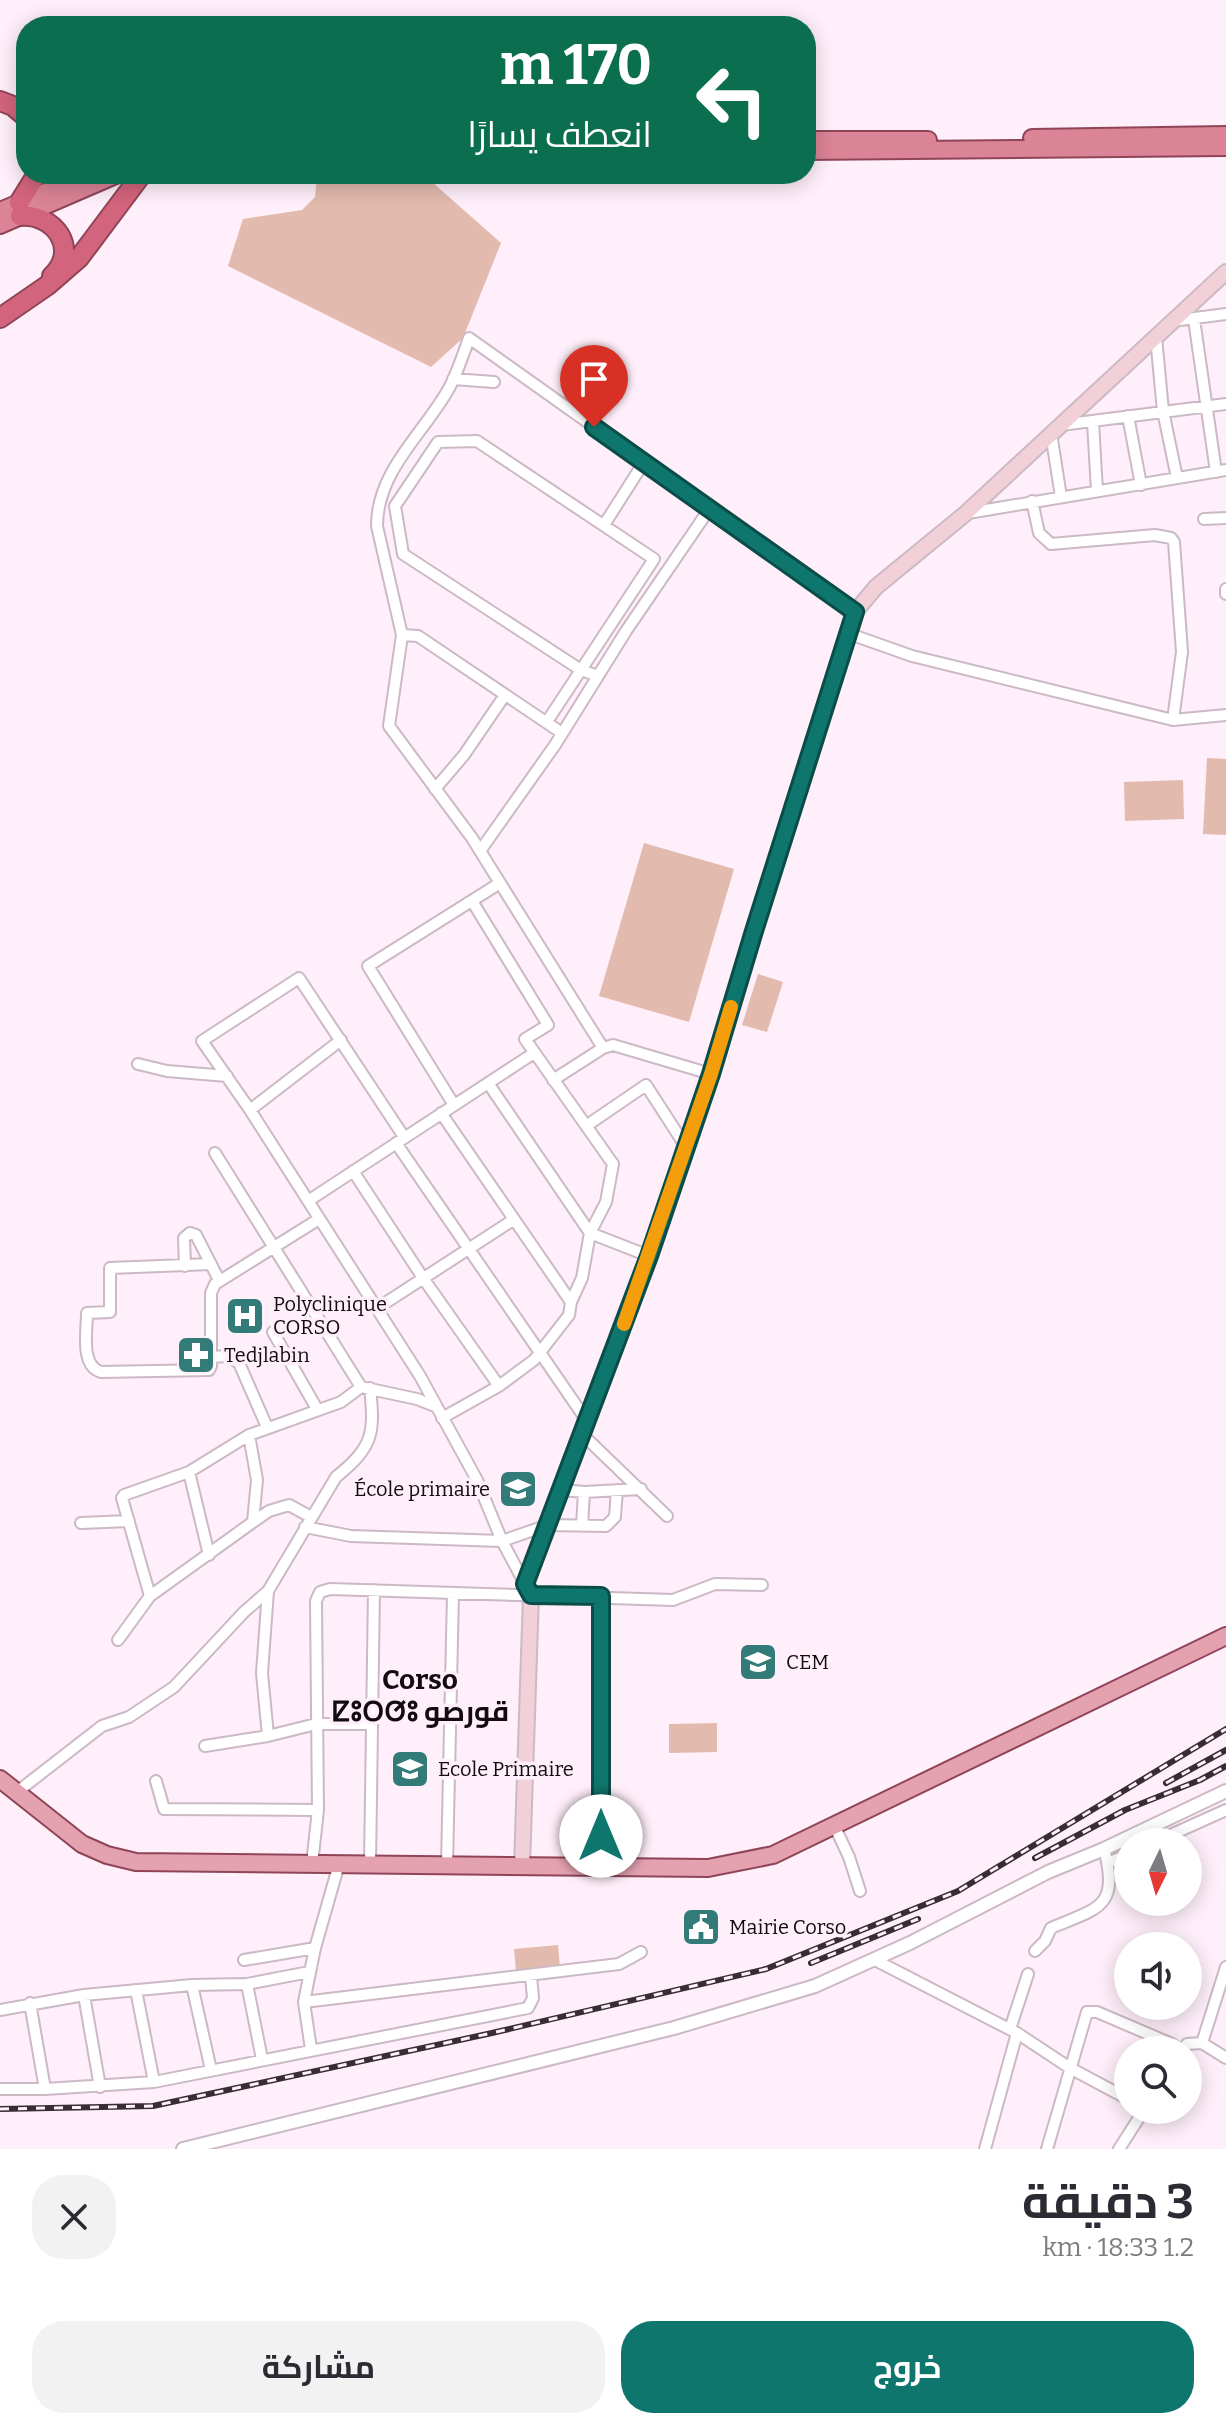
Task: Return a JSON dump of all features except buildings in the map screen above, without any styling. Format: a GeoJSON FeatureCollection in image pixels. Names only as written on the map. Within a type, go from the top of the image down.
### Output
{"type":"FeatureCollection","features":[{"type":"Feature","properties":{"kind":"highway"},"geometry":{"type":"LineString","coordinates":[[816,140],[1226,135]]}},
{"type":"Feature","properties":{"kind":"highway"},"geometry":{"type":"LineString","coordinates":[[816,151],[1226,147]]}},
{"type":"Feature","properties":{"kind":"highway"},"geometry":{"type":"LineString","coordinates":[[20,210],[32,184]]}},
{"type":"Feature","properties":{"kind":"highway"},"geometry":{"type":"LineString","coordinates":[[0,225],[20,210],[70,184]]}},
{"type":"Feature","properties":{"kind":"highway"},"geometry":{"type":"LineString","coordinates":[[0,211],[20,210],[91,184]]}},
{"type":"Feature","properties":{"kind":"highway"},"geometry":{"type":"LineString","coordinates":[[0,318],[48,285],[79,258],[135,184]]}},
{"type":"Feature","properties":{"kind":"highway"},"geometry":{"type":"LineString","coordinates":[[0,303],[48,278],[58,270],[64,258],[64,245],[55,228],[39,217],[20,210]]}},
{"type":"Feature","properties":{"kind":"main road"},"geometry":{"type":"LineString","coordinates":[[522,1865],[528,1590],[548,1525],[649,1256],[711,1074],[855,612],[876,587],[965,514],[1226,272]]}},
{"type":"Feature","properties":{"kind":"main road"},"geometry":{"type":"LineString","coordinates":[[0,1779],[82,1844],[107,1855],[136,1862],[708,1868],[773,1855],[1226,1636]]}},
{"type":"Feature","properties":{"kind":"street"},"geometry":{"type":"LineString","coordinates":[[1172,321],[1226,314]]}},
{"type":"Feature","properties":{"kind":"street"},"geometry":{"type":"LineString","coordinates":[[965,514],[1221,471],[1207,406],[1194,319]]}},
{"type":"Feature","properties":{"kind":"street"},"geometry":{"type":"LineString","coordinates":[[1156,337],[1163,411],[1177,478]]}},
{"type":"Feature","properties":{"kind":"street"},"geometry":{"type":"LineString","coordinates":[[603,1048],[480,851],[389,726],[402,635],[377,526],[377,509],[387,480],[403,452],[425,425],[453,379],[469,338],[855,612]]}},
{"type":"Feature","properties":{"kind":"street"},"geometry":{"type":"LineString","coordinates":[[453,379],[494,382]]}},
{"type":"Feature","properties":{"kind":"street"},"geometry":{"type":"LineString","coordinates":[[1061,497],[1056,429],[1226,404]]}},
{"type":"Feature","properties":{"kind":"street"},"geometry":{"type":"LineString","coordinates":[[1128,416],[1141,485]]}},
{"type":"Feature","properties":{"kind":"street"},"geometry":{"type":"LineString","coordinates":[[1093,422],[1097,491]]}},
{"type":"Feature","properties":{"kind":"street"},"geometry":{"type":"LineString","coordinates":[[598,676],[581,670],[403,554],[395,506],[438,442],[477,441],[669,566]]}},
{"type":"Feature","properties":{"kind":"street"},"geometry":{"type":"LineString","coordinates":[[604,525],[644,462]]}},
{"type":"Feature","properties":{"kind":"street"},"geometry":{"type":"LineString","coordinates":[[1032,501],[1039,533],[1051,544],[1155,535],[1171,538],[1174,542],[1182,652],[1173,720]]}},
{"type":"Feature","properties":{"kind":"street"},"geometry":{"type":"LineString","coordinates":[[480,851],[710,508]]}},
{"type":"Feature","properties":{"kind":"street"},"geometry":{"type":"LineString","coordinates":[[1204,519],[1226,518]]}},
{"type":"Feature","properties":{"kind":"street"},"geometry":{"type":"LineString","coordinates":[[550,717],[654,559]]}},
{"type":"Feature","properties":{"kind":"street"},"geometry":{"type":"LineString","coordinates":[[847,633],[912,656],[1173,720],[1226,715]]}},
{"type":"Feature","properties":{"kind":"street"},"geometry":{"type":"LineString","coordinates":[[402,635],[418,636],[562,733]]}},
{"type":"Feature","properties":{"kind":"street"},"geometry":{"type":"LineString","coordinates":[[435,789],[464,755],[505,695]]}},
{"type":"Feature","properties":{"kind":"street"},"geometry":{"type":"LineString","coordinates":[[454,1105],[368,966],[500,883]]}},
{"type":"Feature","properties":{"kind":"street"},"geometry":{"type":"LineString","coordinates":[[442,1418],[499,1386],[539,1354],[569,1315],[571,1302],[582,1278],[590,1233],[606,1202],[613,1164],[525,1039],[548,1025],[472,901]]}},
{"type":"Feature","properties":{"kind":"street"},"geometry":{"type":"LineString","coordinates":[[528,1590],[502,1541],[477,1480],[420,1376],[250,1110],[202,1041],[299,978],[584,1428],[667,1516]]}},
{"type":"Feature","properties":{"kind":"street"},"geometry":{"type":"LineString","coordinates":[[250,1110],[341,1040]]}},
{"type":"Feature","properties":{"kind":"street"},"geometry":{"type":"LineString","coordinates":[[553,1080],[603,1048],[620,1046],[711,1074]]}},
{"type":"Feature","properties":{"kind":"street"},"geometry":{"type":"LineString","coordinates":[[308,1201],[534,1053]]}},
{"type":"Feature","properties":{"kind":"street"},"geometry":{"type":"LineString","coordinates":[[138,1064],[167,1071],[227,1076]]}},
{"type":"Feature","properties":{"kind":"street"},"geometry":{"type":"LineString","coordinates":[[488,1083],[590,1233],[649,1256]]}},
{"type":"Feature","properties":{"kind":"street"},"geometry":{"type":"LineString","coordinates":[[586,1126],[646,1085],[686,1147]]}},
{"type":"Feature","properties":{"kind":"street"},"geometry":{"type":"LineString","coordinates":[[441,1113],[571,1302]]}},
{"type":"Feature","properties":{"kind":"street"},"geometry":{"type":"LineString","coordinates":[[17,1792],[102,1726],[129,1717],[174,1687],[244,1612],[268,1591],[336,1477],[352,1464],[373,1432],[365,1388],[271,1247],[215,1153]]}},
{"type":"Feature","properties":{"kind":"street"},"geometry":{"type":"LineString","coordinates":[[353,1171],[499,1386]]}},
{"type":"Feature","properties":{"kind":"street"},"geometry":{"type":"LineString","coordinates":[[211,1264],[110,1268],[110,1312],[87,1313],[88,1359],[95,1371],[205,1372],[211,1366],[211,1293],[219,1280],[319,1219]]}},
{"type":"Feature","properties":{"kind":"street"},"geometry":{"type":"LineString","coordinates":[[376,1309],[513,1220]]}},
{"type":"Feature","properties":{"kind":"street"},"geometry":{"type":"LineString","coordinates":[[185,1266],[184,1238],[190,1233],[196,1235],[219,1280]]}},
{"type":"Feature","properties":{"kind":"street"},"geometry":{"type":"LineString","coordinates":[[273,1332],[317,1409]]}},
{"type":"Feature","properties":{"kind":"street"},"geometry":{"type":"LineString","coordinates":[[211,1357],[228,1356],[239,1363],[267,1427]]}},
{"type":"Feature","properties":{"kind":"street"},"geometry":{"type":"LineString","coordinates":[[150,1596],[122,1498],[124,1495],[189,1472],[249,1435],[341,1402],[365,1388],[435,1406]]}},
{"type":"Feature","properties":{"kind":"street"},"geometry":{"type":"LineString","coordinates":[[249,1435],[257,1480],[253,1522]]}},
{"type":"Feature","properties":{"kind":"street"},"geometry":{"type":"LineString","coordinates":[[189,1472],[209,1555]]}},
{"type":"Feature","properties":{"kind":"street"},"geometry":{"type":"LineString","coordinates":[[561,1490],[641,1489]]}},
{"type":"Feature","properties":{"kind":"street"},"geometry":{"type":"LineString","coordinates":[[118,1640],[150,1596],[269,1511],[289,1505],[308,1522],[351,1536],[502,1541],[548,1525],[606,1526],[615,1517],[617,1490]]}},
{"type":"Feature","properties":{"kind":"street"},"geometry":{"type":"LineString","coordinates":[[582,1526],[584,1492]]}},
{"type":"Feature","properties":{"kind":"street"},"geometry":{"type":"LineString","coordinates":[[81,1523],[129,1521]]}},
{"type":"Feature","properties":{"kind":"street"},"geometry":{"type":"LineString","coordinates":[[312,1864],[318,1810],[316,1601],[320,1592],[330,1589],[453,1593],[528,1590],[673,1600],[715,1584],[762,1585]]}},
{"type":"Feature","properties":{"kind":"street"},"geometry":{"type":"LineString","coordinates":[[370,1864],[374,1590]]}},
{"type":"Feature","properties":{"kind":"street"},"geometry":{"type":"LineString","coordinates":[[268,1591],[262,1673],[268,1736]]}},
{"type":"Feature","properties":{"kind":"street"},"geometry":{"type":"LineString","coordinates":[[447,1865],[453,1593]]}},
{"type":"Feature","properties":{"kind":"street"},"geometry":{"type":"LineString","coordinates":[[600,1866],[601,1596]]}},
{"type":"Feature","properties":{"kind":"street"},"geometry":{"type":"LineString","coordinates":[[205,1746],[268,1736],[316,1724],[372,1724]]}},
{"type":"Feature","properties":{"kind":"street"},"geometry":{"type":"LineString","coordinates":[[156,1781],[164,1809],[318,1810]]}},
{"type":"Feature","properties":{"kind":"street"},"geometry":{"type":"LineString","coordinates":[[183,2149],[674,2028],[815,1986],[875,1960],[1048,1872],[1226,1791]]}},
{"type":"Feature","properties":{"kind":"street"},"geometry":{"type":"LineString","coordinates":[[1186,1828],[1226,1810]]}},
{"type":"Feature","properties":{"kind":"street"},"geometry":{"type":"LineString","coordinates":[[834,1825],[860,1891]]}},
{"type":"Feature","properties":{"kind":"street"},"geometry":{"type":"LineString","coordinates":[[1035,1951],[1045,1941],[1051,1928],[1085,1916],[1101,1905],[1111,1882],[1104,1849]]}},
{"type":"Feature","properties":{"kind":"street"},"geometry":{"type":"LineString","coordinates":[[1108,1863],[1114,1860]]}},
{"type":"Feature","properties":{"kind":"street"},"geometry":{"type":"LineString","coordinates":[[311,2049],[304,2002],[315,1948],[339,1864]]}},
{"type":"Feature","properties":{"kind":"street"},"geometry":{"type":"LineString","coordinates":[[244,1960],[315,1948]]}},
{"type":"Feature","properties":{"kind":"street"},"geometry":{"type":"LineString","coordinates":[[304,2002],[619,1964],[641,1952]]}},
{"type":"Feature","properties":{"kind":"street"},"geometry":{"type":"LineString","coordinates":[[875,1960],[1014,2031],[1070,2068],[1114,2092]]}},
{"type":"Feature","properties":{"kind":"street"},"geometry":{"type":"LineString","coordinates":[[1226,1967],[1202,2043],[1226,2058]]}},
{"type":"Feature","properties":{"kind":"street"},"geometry":{"type":"LineString","coordinates":[[0,2010],[84,1995],[192,1985],[247,1984],[309,1972]]}},
{"type":"Feature","properties":{"kind":"street"},"geometry":{"type":"LineString","coordinates":[[985,2149],[1028,1974]]}},
{"type":"Feature","properties":{"kind":"street"},"geometry":{"type":"LineString","coordinates":[[0,2089],[100,2087],[154,2082],[528,2008],[533,1998],[531,1976]]}},
{"type":"Feature","properties":{"kind":"street"},"geometry":{"type":"LineString","coordinates":[[247,1984],[262,2059]]}},
{"type":"Feature","properties":{"kind":"street"},"geometry":{"type":"LineString","coordinates":[[192,1985],[211,2070]]}},
{"type":"Feature","properties":{"kind":"street"},"geometry":{"type":"LineString","coordinates":[[136,1990],[154,2082]]}},
{"type":"Feature","properties":{"kind":"street"},"geometry":{"type":"LineString","coordinates":[[84,1995],[100,2087]]}},
{"type":"Feature","properties":{"kind":"street"},"geometry":{"type":"LineString","coordinates":[[30,2003],[45,2089]]}},
{"type":"Feature","properties":{"kind":"street"},"geometry":{"type":"LineString","coordinates":[[1047,2149],[1087,2012],[1152,2036]]}},
{"type":"Feature","properties":{"kind":"street"},"geometry":{"type":"LineString","coordinates":[[1119,2149],[1135,2124]]}},
{"type":"Feature","properties":{"kind":"shaded area"},"geometry":{"type":"Polygon","coordinates":[[[316,184],[434,184],[501,243],[463,338],[431,367],[228,266],[243,219],[302,210],[315,197],[316,184]]]}},
{"type":"Feature","properties":{"kind":"shaded area"},"geometry":{"type":"Polygon","coordinates":[[[1207,758],[1226,759],[1226,835],[1203,834],[1207,758]]]}},
{"type":"Feature","properties":{"kind":"shaded area"},"geometry":{"type":"Polygon","coordinates":[[[1183,780],[1184,819],[1125,821],[1124,782],[1183,780]]]}},
{"type":"Feature","properties":{"kind":"shaded area"},"geometry":{"type":"Polygon","coordinates":[[[644,843],[734,869],[689,1022],[599,996],[644,843]]]}},
{"type":"Feature","properties":{"kind":"shaded area"},"geometry":{"type":"Polygon","coordinates":[[[758,974],[783,982],[767,1032],[742,1025],[758,974]]]}},
{"type":"Feature","properties":{"kind":"shaded area"},"geometry":{"type":"Polygon","coordinates":[[[717,1723],[717,1752],[669,1753],[669,1724],[717,1723]]]}},
{"type":"Feature","properties":{"kind":"shaded area"},"geometry":{"type":"Polygon","coordinates":[[[558,1945],[560,1967],[516,1971],[514,1949],[558,1945]]]}},
{"type":"Feature","properties":{"kind":"railway"},"geometry":{"type":"LineString","coordinates":[[0,2109],[153,2106],[492,2033],[766,1969],[958,1891],[1226,1729]]}},
{"type":"Feature","properties":{"kind":"railway"},"geometry":{"type":"LineString","coordinates":[[1166,1783],[1226,1750]]}},
{"type":"Feature","properties":{"kind":"railway"},"geometry":{"type":"LineString","coordinates":[[1035,1858],[1125,1810],[1200,1780],[1226,1766]]}},
{"type":"Feature","properties":{"kind":"railway"},"geometry":{"type":"LineString","coordinates":[[811,1963],[918,1919]]}},
{"type":"Feature","properties":{"kind":"slow traffic"},"geometry":{"type":"LineString","coordinates":[[624,1324],[711,1074],[731,1007]]}},
{"type":"Feature","properties":{"kind":"place","name":"Polyclinique CORSO"},"geometry":{"type":"Point","coordinates":[245,1316]}},
{"type":"Feature","properties":{"kind":"place","name":"Tedjlabin"},"geometry":{"type":"Point","coordinates":[196,1355]}},
{"type":"Feature","properties":{"kind":"place","name":"École primaire"},"geometry":{"type":"Point","coordinates":[518,1489]}},
{"type":"Feature","properties":{"kind":"place","name":"CEM"},"geometry":{"type":"Point","coordinates":[758,1662]}},
{"type":"Feature","properties":{"kind":"place","name":"Ecole Primaire"},"geometry":{"type":"Point","coordinates":[410,1769]}},
{"type":"Feature","properties":{"kind":"place","name":"Mairie Corso"},"geometry":{"type":"Point","coordinates":[701,1927]}},
{"type":"Feature","properties":{"kind":"district","name":"Corso ⵇⵓⵔⵚⵓ قورصو"},"geometry":{"type":"Point","coordinates":[420,1695]}},
{"type":"Feature","properties":{"kind":"route"},"geometry":{"type":"LineString","coordinates":[[594,427],[855,612],[711,1074],[649,1256],[525,1584],[531,1595],[601,1596],[601,1836]]}}]}
